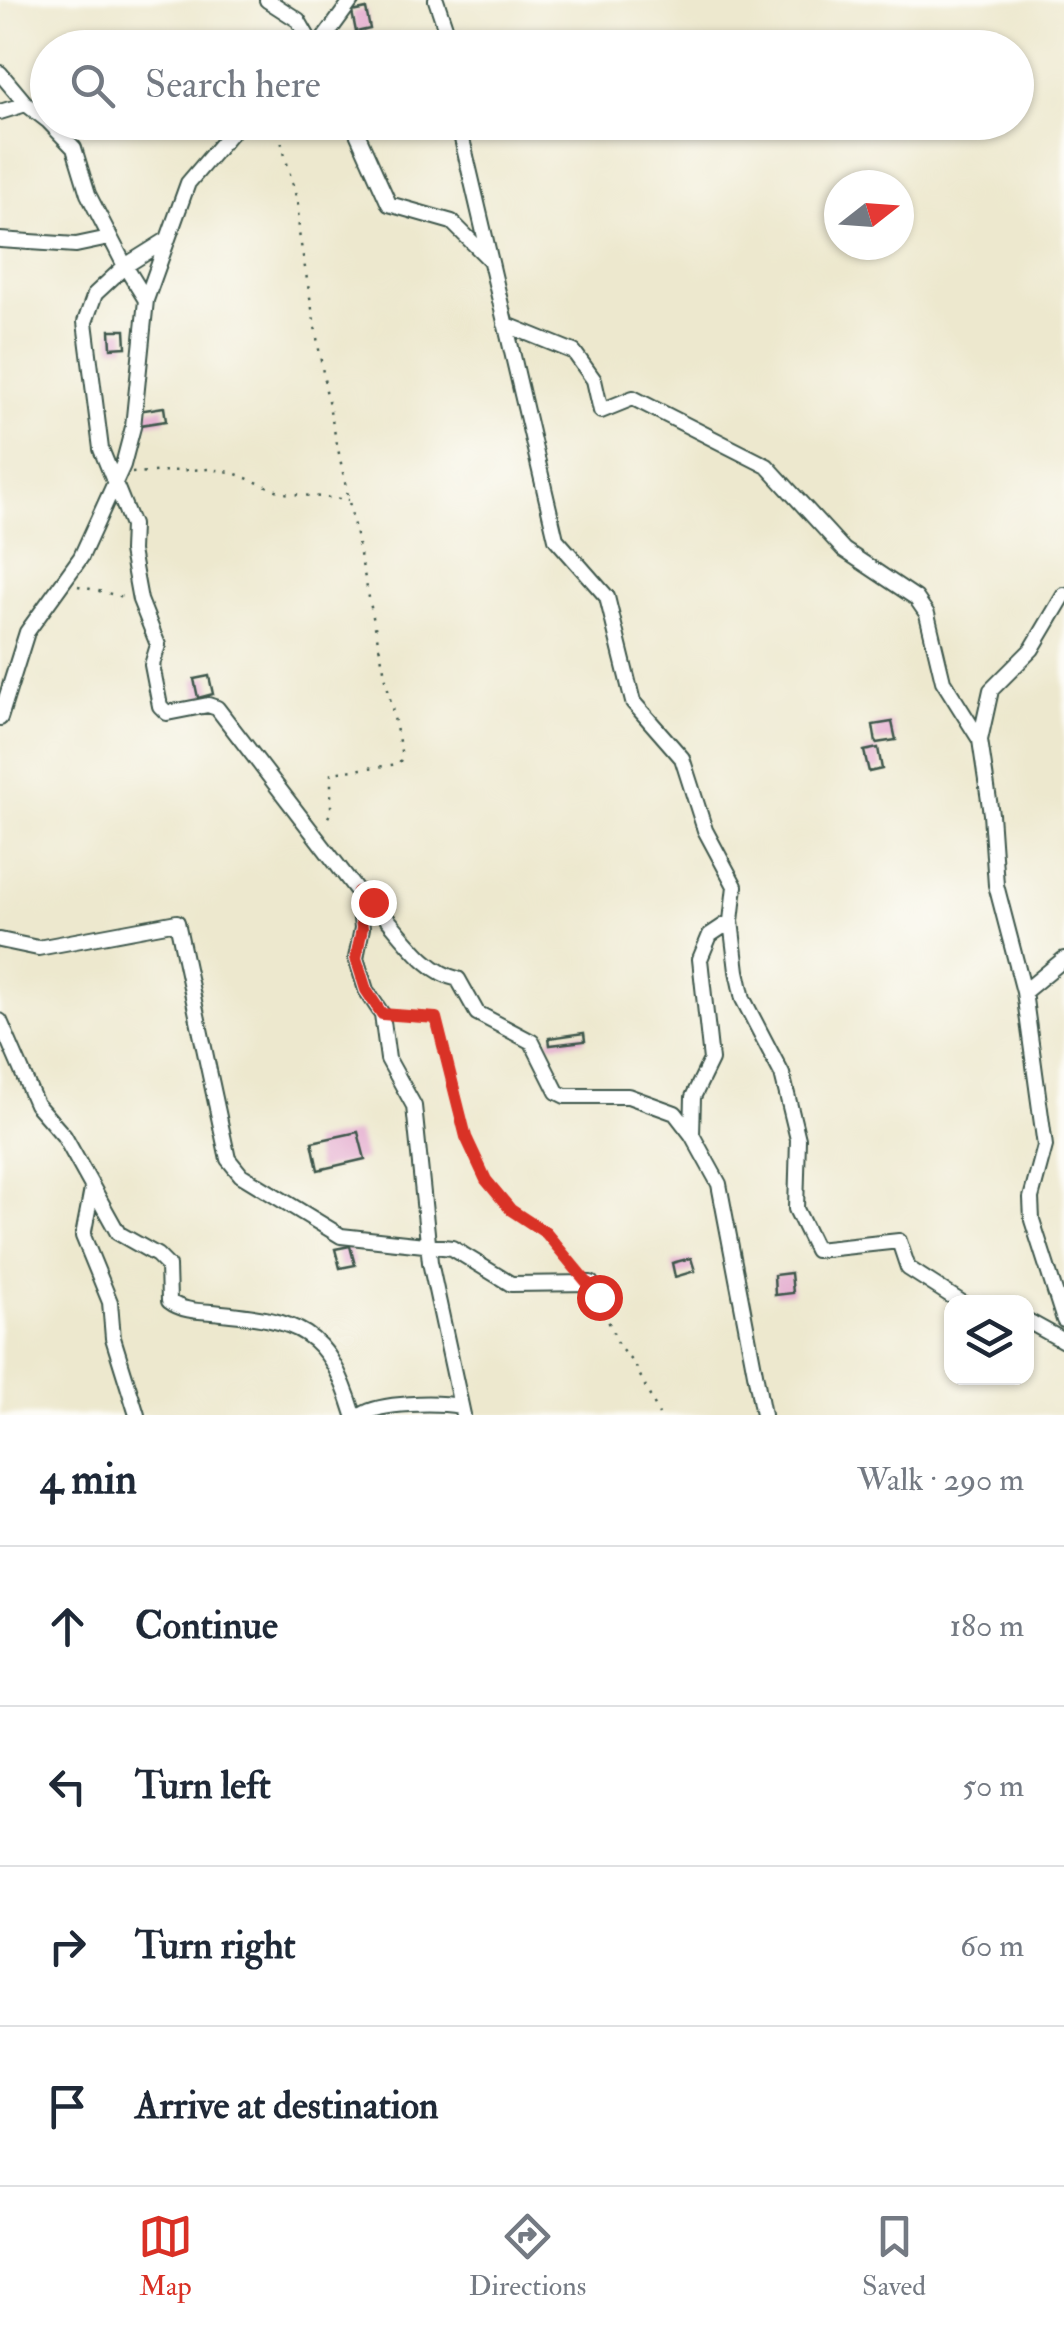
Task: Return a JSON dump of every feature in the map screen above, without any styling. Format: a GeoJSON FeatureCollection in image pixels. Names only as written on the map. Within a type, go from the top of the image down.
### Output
{"type":"FeatureCollection","features":[{"type":"Feature","properties":{"kind":"street"},"geometry":{"type":"LineString","coordinates":[[266,0],[298,20],[304,30]]}},
{"type":"Feature","properties":{"kind":"street"},"geometry":{"type":"LineString","coordinates":[[330,30],[352,0]]}},
{"type":"Feature","properties":{"kind":"street"},"geometry":{"type":"LineString","coordinates":[[436,0],[447,30]]}},
{"type":"Feature","properties":{"kind":"street"},"geometry":{"type":"LineString","coordinates":[[441,30],[446,24]]}},
{"type":"Feature","properties":{"kind":"street"},"geometry":{"type":"LineString","coordinates":[[0,73],[30,107]]}},
{"type":"Feature","properties":{"kind":"street"},"geometry":{"type":"LineString","coordinates":[[0,112],[26,104]]}},
{"type":"Feature","properties":{"kind":"street"},"geometry":{"type":"LineString","coordinates":[[66,140],[74,148],[88,194],[108,238],[146,300]]}},
{"type":"Feature","properties":{"kind":"street"},"geometry":{"type":"LineString","coordinates":[[0,718],[27,632],[64,587],[98,526],[120,472],[132,427],[146,300],[194,172],[223,140]]}},
{"type":"Feature","properties":{"kind":"street"},"geometry":{"type":"LineString","coordinates":[[360,140],[389,204],[452,222],[490,260]]}},
{"type":"Feature","properties":{"kind":"street"},"geometry":{"type":"LineString","coordinates":[[462,140],[556,538],[608,597],[633,702],[682,758],[705,830],[736,886],[731,921],[744,999],[782,1074],[792,1107],[800,1177],[796,1209],[812,1248],[899,1241],[908,1268],[950,1295]]}},
{"type":"Feature","properties":{"kind":"street"},"geometry":{"type":"LineString","coordinates":[[0,240],[76,245],[108,238]]}},
{"type":"Feature","properties":{"kind":"street"},"geometry":{"type":"LineString","coordinates":[[168,239],[125,266],[95,294],[85,322],[100,449],[120,472],[132,525],[130,551],[140,600],[158,645],[152,665],[162,711],[217,708],[358,892],[381,908],[423,957],[462,982],[477,1013],[532,1042],[557,1092],[565,1096],[628,1096],[675,1113],[719,1184],[764,1415]]}},
{"type":"Feature","properties":{"kind":"street"},"geometry":{"type":"LineString","coordinates":[[504,324],[574,352],[596,384],[601,411],[633,398],[767,466],[844,550],[922,605],[942,681],[980,740]]}},
{"type":"Feature","properties":{"kind":"street"},"geometry":{"type":"LineString","coordinates":[[1064,595],[1032,649],[991,690],[980,740],[992,814],[996,885],[1024,992],[1045,1146],[1031,1198],[1032,1220],[1064,1320]]}},
{"type":"Feature","properties":{"kind":"street"},"geometry":{"type":"LineString","coordinates":[[358,892],[362,928],[356,958],[366,990],[382,1014],[388,1059],[414,1106],[428,1244],[461,1410],[393,1405],[374,1407],[362,1415]]}},
{"type":"Feature","properties":{"kind":"street"},"geometry":{"type":"LineString","coordinates":[[692,1135],[693,1097],[711,1060],[700,958],[710,935],[731,921]]}},
{"type":"Feature","properties":{"kind":"street"},"geometry":{"type":"LineString","coordinates":[[0,940],[38,948],[177,922],[232,1167],[325,1230],[367,1241],[428,1244],[461,1252],[511,1284],[591,1284]]}},
{"type":"Feature","properties":{"kind":"street"},"geometry":{"type":"LineString","coordinates":[[1024,992],[1064,959]]}},
{"type":"Feature","properties":{"kind":"street"},"geometry":{"type":"LineString","coordinates":[[0,1022],[36,1104],[64,1136],[118,1234],[163,1260],[174,1305],[287,1322],[334,1359],[354,1415]]}},
{"type":"Feature","properties":{"kind":"street"},"geometry":{"type":"LineString","coordinates":[[92,1188],[83,1236],[110,1302],[113,1338],[137,1415]]}},
{"type":"Feature","properties":{"kind":"street"},"geometry":{"type":"LineString","coordinates":[[1034,1324],[1064,1341]]}},
{"type":"Feature","properties":{"kind":"path"},"geometry":{"type":"LineString","coordinates":[[281,140],[298,204],[299,232],[327,396],[402,762],[331,773],[332,811],[316,838]]}},
{"type":"Feature","properties":{"kind":"path"},"geometry":{"type":"LineString","coordinates":[[120,472],[231,472],[284,494],[350,500]]}},
{"type":"Feature","properties":{"kind":"path"},"geometry":{"type":"LineString","coordinates":[[64,587],[84,587],[140,600]]}},
{"type":"Feature","properties":{"kind":"path"},"geometry":{"type":"LineString","coordinates":[[382,1014],[436,1018],[466,1137],[486,1180],[511,1210],[546,1233],[591,1284],[620,1348],[635,1365],[659,1415]]}},
{"type":"Feature","properties":{"kind":"building"},"geometry":{"type":"Polygon","coordinates":[[[366,9],[370,29],[356,30],[352,12],[366,9]]]}},
{"type":"Feature","properties":{"kind":"building"},"geometry":{"type":"Polygon","coordinates":[[[110,330],[125,330],[126,347],[111,348],[110,330]]]}},
{"type":"Feature","properties":{"kind":"building"},"geometry":{"type":"Polygon","coordinates":[[[164,407],[166,421],[140,425],[138,411],[164,407]]]}},
{"type":"Feature","properties":{"kind":"building"},"geometry":{"type":"Polygon","coordinates":[[[209,676],[213,694],[198,698],[194,679],[209,676]]]}},
{"type":"Feature","properties":{"kind":"building"},"geometry":{"type":"Polygon","coordinates":[[[892,722],[896,740],[876,743],[873,725],[892,722]]]}},
{"type":"Feature","properties":{"kind":"building"},"geometry":{"type":"Polygon","coordinates":[[[878,748],[882,769],[869,772],[864,751],[878,748]]]}},
{"type":"Feature","properties":{"kind":"building"},"geometry":{"type":"Polygon","coordinates":[[[584,1033],[585,1041],[550,1045],[549,1038],[584,1033]]]}},
{"type":"Feature","properties":{"kind":"building"},"geometry":{"type":"Polygon","coordinates":[[[358,1132],[365,1159],[318,1170],[312,1142],[358,1132]]]}},
{"type":"Feature","properties":{"kind":"building"},"geometry":{"type":"Polygon","coordinates":[[[350,1246],[355,1265],[340,1268],[335,1249],[350,1246]]]}},
{"type":"Feature","properties":{"kind":"building"},"geometry":{"type":"Polygon","coordinates":[[[691,1258],[695,1271],[675,1277],[672,1263],[691,1258]]]}},
{"type":"Feature","properties":{"kind":"building"},"geometry":{"type":"Polygon","coordinates":[[[791,1273],[793,1293],[775,1295],[774,1275],[791,1273]]]}},
{"type":"Feature","properties":{"kind":"route"},"geometry":{"type":"LineString","coordinates":[[373,902],[358,892],[362,928],[356,958],[366,990],[382,1014],[436,1018],[466,1137],[486,1180],[511,1210],[546,1233],[599,1297]]}}]}
